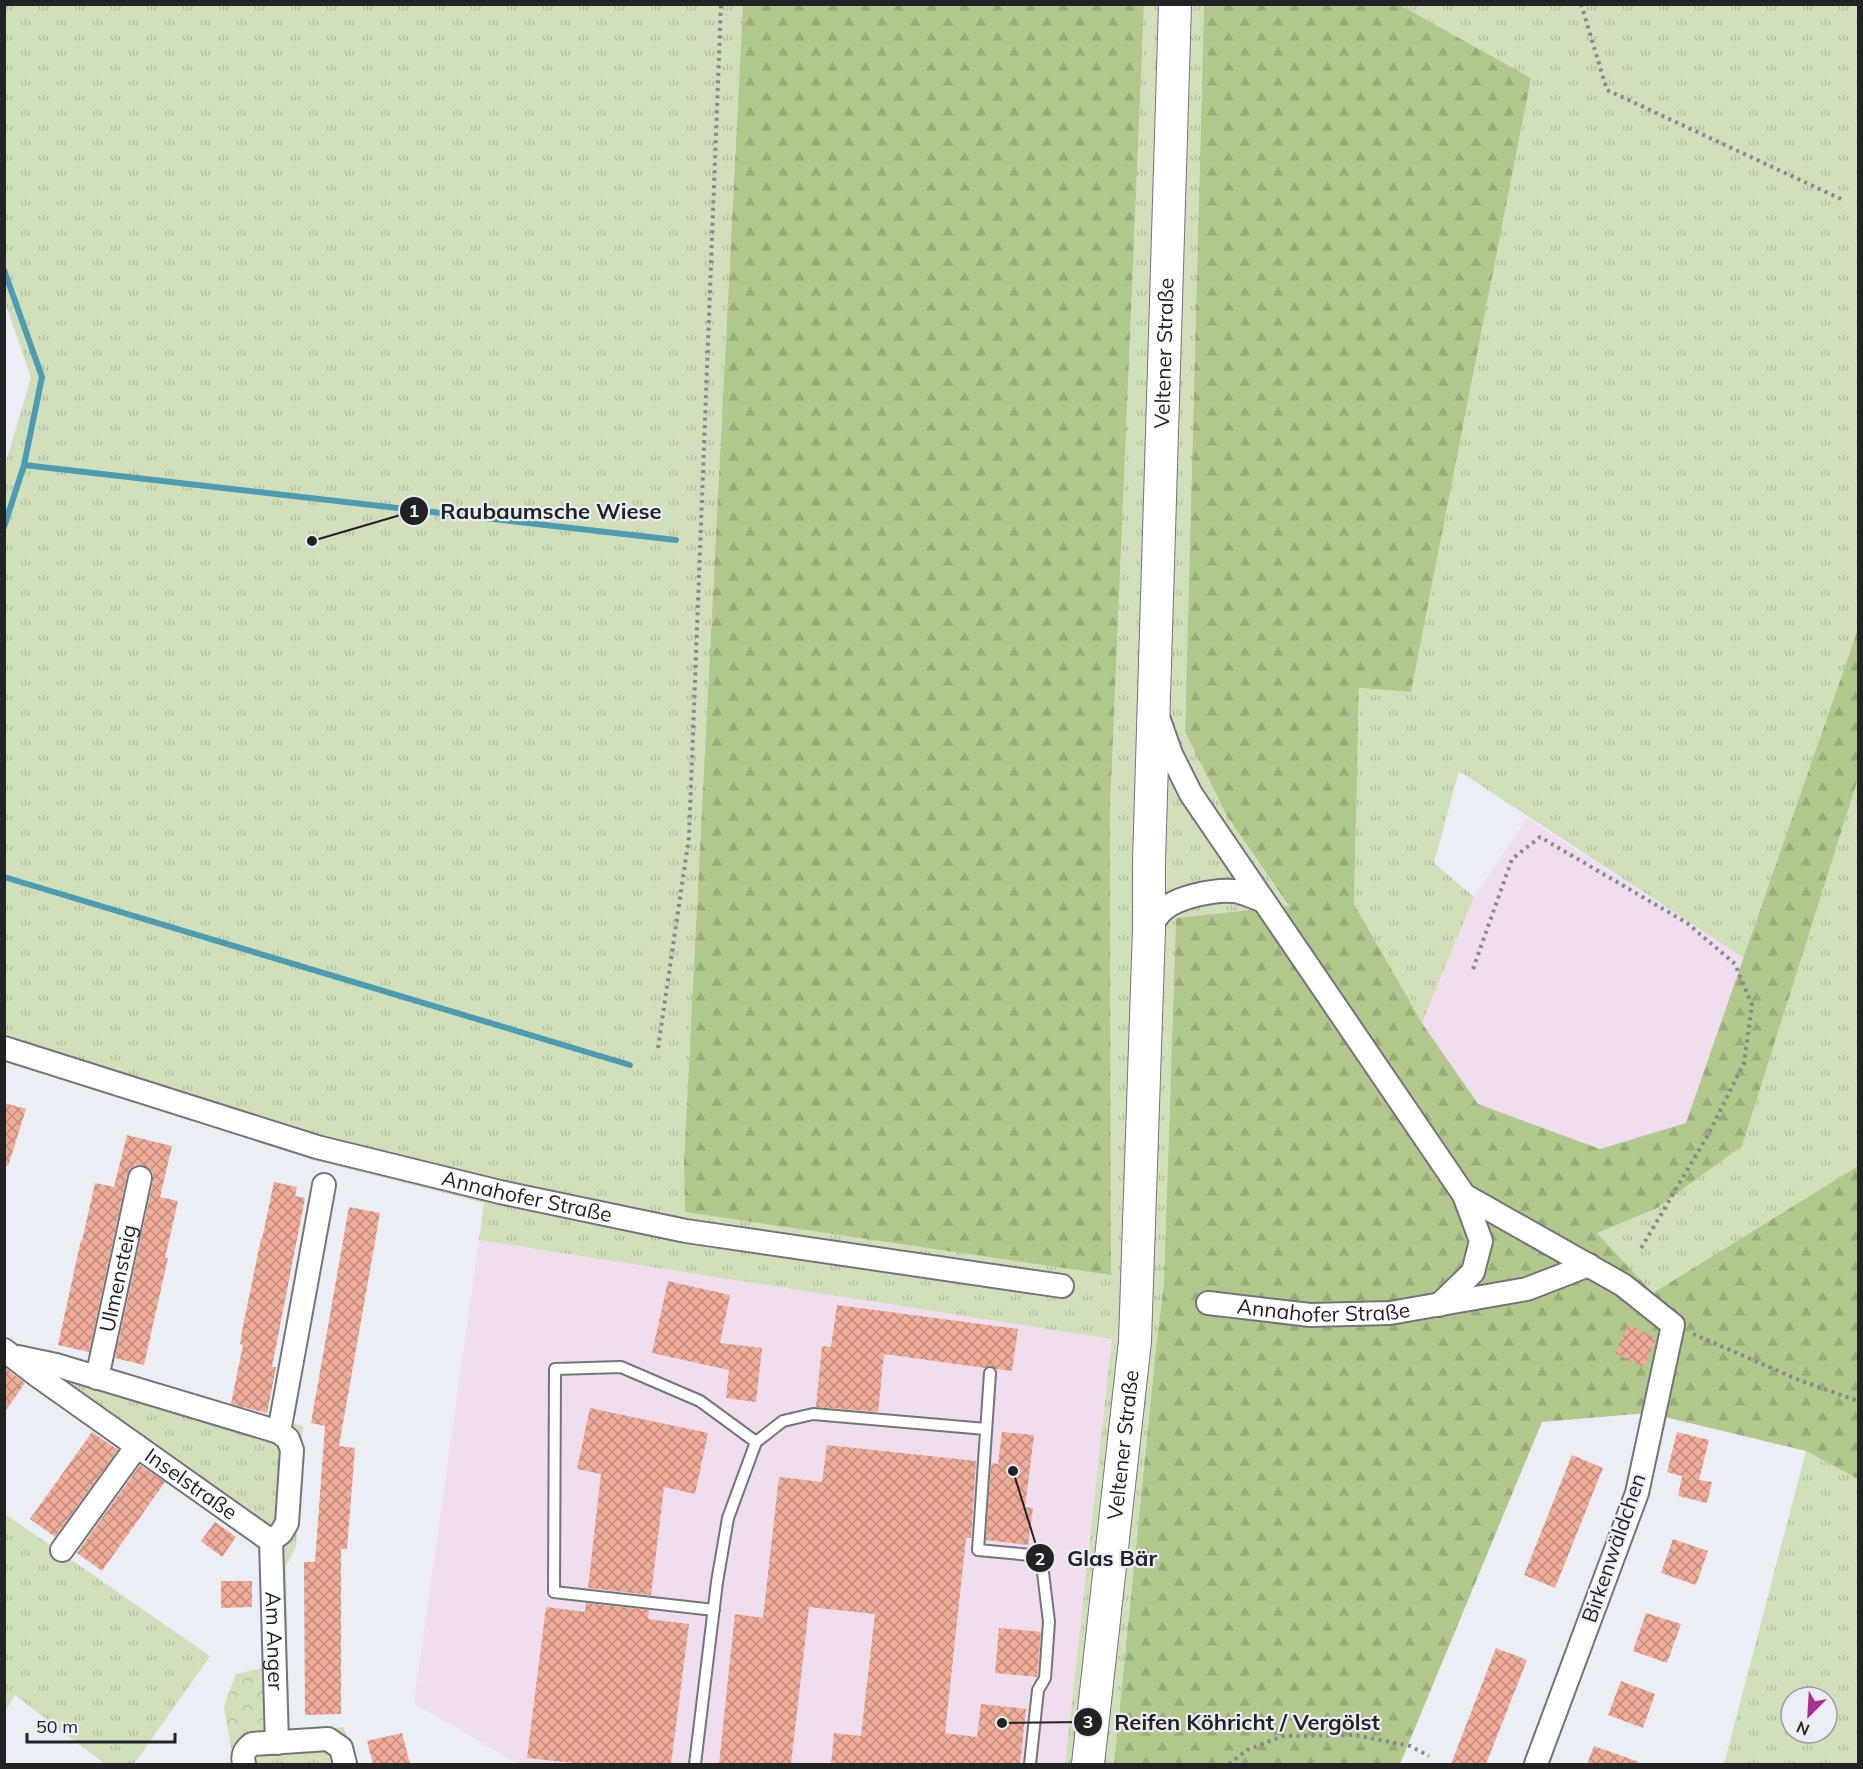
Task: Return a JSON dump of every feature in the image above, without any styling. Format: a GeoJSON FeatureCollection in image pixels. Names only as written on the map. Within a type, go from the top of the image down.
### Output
{"type":"FeatureCollection","features":[{"type":"Feature","properties":{"kind":"main road","name":"Veltener Straße"},"geometry":{"type":"LineString","coordinates":[[1088,1764],[1135,1341],[1175,4]]}},
{"type":"Feature","properties":{"kind":"street"},"geometry":{"type":"LineString","coordinates":[[1154,700],[1170,754],[1191,794],[1464,1195],[1623,1285],[1673,1325]]}},
{"type":"Feature","properties":{"kind":"street"},"geometry":{"type":"LineString","coordinates":[[1149,929],[1166,907],[1179,900],[1202,894],[1234,891],[1261,900]]}},
{"type":"Feature","properties":{"kind":"street","name":"Annahofer Straße"},"geometry":{"type":"LineString","coordinates":[[4,1048],[317,1147],[500,1192],[686,1231],[1062,1286]]}},
{"type":"Feature","properties":{"kind":"street","name":"Ulmensteig"},"geometry":{"type":"LineString","coordinates":[[97,1378],[140,1178]]}},
{"type":"Feature","properties":{"kind":"street"},"geometry":{"type":"LineString","coordinates":[[272,1540],[281,1533],[287,1522],[292,1450],[288,1439],[279,1432],[324,1185]]}},
{"type":"Feature","properties":{"kind":"street","name":"Annahofer Straße"},"geometry":{"type":"LineString","coordinates":[[1439,1305],[1473,1272],[1481,1241],[1464,1195]]}},
{"type":"Feature","properties":{"kind":"street","name":"Annahofer Straße"},"geometry":{"type":"LineString","coordinates":[[1208,1304],[1310,1315],[1390,1313],[1527,1289],[1589,1265]]}},
{"type":"Feature","properties":{"kind":"street","name":"Birkenwäldchen"},"geometry":{"type":"LineString","coordinates":[[1536,1764],[1637,1493],[1673,1325]]}},
{"type":"Feature","properties":{"kind":"street","name":"Inselstraße"},"geometry":{"type":"LineString","coordinates":[[9,1353],[279,1432]]}},
{"type":"Feature","properties":{"kind":"street","name":"Inselstraße"},"geometry":{"type":"LineString","coordinates":[[9,1353],[136,1446],[272,1540]]}},
{"type":"Feature","properties":{"kind":"street"},"geometry":{"type":"LineString","coordinates":[[62,1550],[136,1446]]}},
{"type":"Feature","properties":{"kind":"street","name":"Am Anger"},"geometry":{"type":"LineString","coordinates":[[272,1540],[277,1743]]}},
{"type":"Feature","properties":{"kind":"street"},"geometry":{"type":"LineString","coordinates":[[244,1764],[245,1750],[252,1744],[328,1739],[341,1748],[345,1764]]}},
{"type":"Feature","properties":{"kind":"lane"},"geometry":{"type":"LineString","coordinates":[[714,1610],[554,1592],[555,1369],[621,1367],[700,1401],[756,1442]]}},
{"type":"Feature","properties":{"kind":"lane"},"geometry":{"type":"LineString","coordinates":[[990,1373],[978,1550],[1041,1556],[1049,1622],[1045,1678],[1038,1690],[1030,1764]]}},
{"type":"Feature","properties":{"kind":"lane"},"geometry":{"type":"LineString","coordinates":[[695,1764],[728,1518],[756,1442],[783,1421],[813,1414],[986,1429]]}},
{"type":"Feature","properties":{"kind":"path"},"geometry":{"type":"LineString","coordinates":[[658,1048],[690,837],[721,4]]}},
{"type":"Feature","properties":{"kind":"path"},"geometry":{"type":"LineString","coordinates":[[1581,4],[1607,90],[1843,200]]}},
{"type":"Feature","properties":{"kind":"path"},"geometry":{"type":"LineString","coordinates":[[1473,969],[1512,860],[1540,837],[1687,924],[1735,964],[1752,1005],[1744,1063],[1708,1135],[1640,1250]]}},
{"type":"Feature","properties":{"kind":"path"},"geometry":{"type":"LineString","coordinates":[[1673,1325],[1799,1380],[1858,1401]]}},
{"type":"Feature","properties":{"kind":"path"},"geometry":{"type":"LineString","coordinates":[[1229,1764],[1247,1750],[1283,1736],[1355,1735],[1410,1746],[1429,1756]]}},
{"type":"Feature","properties":{"kind":"shaded area"},"geometry":{"type":"Polygon","coordinates":[[[1527,818],[1744,958],[1686,1123],[1600,1149],[1478,1104],[1422,1023],[1474,897],[1527,818]]]}},
{"type":"Feature","properties":{"kind":"shaded area"},"geometry":{"type":"Polygon","coordinates":[[[479,1240],[1113,1339],[1065,1764],[518,1764],[414,1703],[479,1240]]]}},
{"type":"Feature","properties":{"kind":"green space"},"geometry":{"type":"Polygon","coordinates":[[[5,5],[743,5],[684,1161],[685,1212],[1111,1274],[1110,810],[1144,5],[1204,5],[1185,732],[1227,816],[1289,907],[1176,918],[1164,1282],[1114,1764],[1065,1764],[1112,1339],[479,1240],[484,1203],[317,1161],[5,1060],[4,468],[31,378],[5,302],[5,5]]]}},
{"type":"Feature","properties":{"kind":"green space"},"geometry":{"type":"Polygon","coordinates":[[[743,5],[1144,5],[1110,810],[1111,1275],[685,1212],[684,1161],[743,5]]]}},
{"type":"Feature","properties":{"kind":"green space"},"geometry":{"type":"Polygon","coordinates":[[[1204,5],[1400,5],[1531,78],[1411,692],[1359,688],[1354,904],[1422,1023],[1478,1104],[1600,1149],[1686,1123],[1858,629],[1858,779],[1742,1146],[1657,1208],[1597,1233],[1653,1293],[1858,1166],[1858,1479],[1806,1451],[1648,1413],[1542,1422],[1400,1764],[1114,1764],[1164,1282],[1176,918],[1289,906],[1227,816],[1185,732],[1204,5]]]}},
{"type":"Feature","properties":{"kind":"green space"},"geometry":{"type":"Polygon","coordinates":[[[1400,5],[1858,5],[1858,629],[1744,958],[1459,771],[1434,863],[1474,897],[1422,1023],[1354,904],[1359,688],[1411,692],[1531,78],[1400,5]]]}},
{"type":"Feature","properties":{"kind":"green space"},"geometry":{"type":"Polygon","coordinates":[[[1858,779],[1858,1166],[1653,1293],[1596,1232],[1657,1208],[1742,1146],[1858,779]]]}},
{"type":"Feature","properties":{"kind":"green space"},"geometry":{"type":"Polygon","coordinates":[[[5,1336],[13,1342],[228,1410],[303,1426],[296,1547],[286,1566],[289,1726],[295,1732],[344,1727],[354,1764],[235,1764],[231,1748],[248,1730],[260,1726],[264,1715],[262,1569],[259,1540],[5,1360],[5,1336]]]}},
{"type":"Feature","properties":{"kind":"green space"},"geometry":{"type":"Polygon","coordinates":[[[1806,1451],[1858,1479],[1858,1764],[1724,1764],[1806,1451]]]}},
{"type":"Feature","properties":{"kind":"green space"},"geometry":{"type":"Polygon","coordinates":[[[5,1514],[210,1656],[134,1764],[105,1764],[15,1695],[5,1711],[5,1514]]]}},
{"type":"Feature","properties":{"kind":"green space"},"geometry":{"type":"Polygon","coordinates":[[[263,1668],[264,1715],[260,1726],[248,1730],[231,1748],[224,1706],[236,1674],[263,1668]]]}},
{"type":"Feature","properties":{"kind":"building"},"geometry":{"type":"Polygon","coordinates":[[[4,1103],[26,1109],[8,1166],[4,1166],[4,1103]]]}},
{"type":"Feature","properties":{"kind":"building"},"geometry":{"type":"Polygon","coordinates":[[[127,1135],[172,1146],[160,1197],[178,1201],[144,1365],[115,1358],[153,1181],[153,1173],[143,1165],[135,1165],[127,1175],[89,1352],[58,1345],[95,1183],[114,1187],[127,1135]]]}},
{"type":"Feature","properties":{"kind":"building"},"geometry":{"type":"Polygon","coordinates":[[[274,1182],[297,1187],[295,1196],[305,1198],[272,1367],[276,1367],[267,1413],[231,1404],[243,1345],[240,1344],[244,1321],[274,1182]]]}},
{"type":"Feature","properties":{"kind":"building"},"geometry":{"type":"Polygon","coordinates":[[[349,1207],[380,1213],[339,1446],[355,1448],[347,1549],[341,1549],[341,1714],[305,1715],[304,1562],[315,1562],[325,1426],[311,1423],[349,1207]]]}},
{"type":"Feature","properties":{"kind":"building"},"geometry":{"type":"Polygon","coordinates":[[[668,1281],[730,1295],[720,1343],[762,1348],[756,1402],[726,1398],[729,1370],[652,1353],[668,1281]]]}},
{"type":"Feature","properties":{"kind":"building"},"geometry":{"type":"Polygon","coordinates":[[[837,1305],[1018,1329],[1012,1371],[991,1366],[985,1368],[884,1354],[878,1412],[816,1407],[822,1346],[831,1347],[837,1305]]]}},
{"type":"Feature","properties":{"kind":"building"},"geometry":{"type":"Polygon","coordinates":[[[1628,1325],[1656,1338],[1644,1367],[1615,1353],[1628,1325]]]}},
{"type":"Feature","properties":{"kind":"building"},"geometry":{"type":"Polygon","coordinates":[[[4,1367],[25,1383],[4,1413],[4,1367]]]}},
{"type":"Feature","properties":{"kind":"building"},"geometry":{"type":"Polygon","coordinates":[[[590,1408],[708,1433],[695,1494],[664,1487],[651,1595],[588,1588],[601,1474],[577,1469],[590,1408]]]}},
{"type":"Feature","properties":{"kind":"building"},"geometry":{"type":"Polygon","coordinates":[[[92,1432],[118,1450],[55,1537],[30,1519],[92,1432]]]}},
{"type":"Feature","properties":{"kind":"building"},"geometry":{"type":"Polygon","coordinates":[[[1002,1432],[1034,1435],[1025,1507],[1033,1508],[1028,1545],[986,1540],[991,1463],[998,1464],[1002,1432]]]}},
{"type":"Feature","properties":{"kind":"building"},"geometry":{"type":"Polygon","coordinates":[[[1677,1432],[1709,1440],[1699,1480],[1712,1482],[1707,1503],[1678,1496],[1682,1476],[1667,1472],[1677,1432]]]}},
{"type":"Feature","properties":{"kind":"building"},"geometry":{"type":"Polygon","coordinates":[[[827,1445],[976,1461],[971,1538],[966,1538],[945,1733],[977,1737],[981,1704],[1026,1709],[1020,1764],[831,1764],[834,1733],[861,1736],[875,1614],[809,1607],[791,1764],[719,1764],[735,1614],[763,1618],[779,1477],[822,1482],[827,1445]]]}},
{"type":"Feature","properties":{"kind":"building"},"geometry":{"type":"Polygon","coordinates":[[[1572,1455],[1603,1468],[1555,1588],[1524,1575],[1572,1455]]]}},
{"type":"Feature","properties":{"kind":"building"},"geometry":{"type":"Polygon","coordinates":[[[140,1465],[165,1482],[102,1571],[77,1553],[140,1465]]]}},
{"type":"Feature","properties":{"kind":"building"},"geometry":{"type":"Polygon","coordinates":[[[215,1522],[236,1537],[222,1557],[201,1541],[215,1522]]]}},
{"type":"Feature","properties":{"kind":"building"},"geometry":{"type":"Polygon","coordinates":[[[1673,1539],[1708,1551],[1696,1585],[1661,1573],[1673,1539]]]}},
{"type":"Feature","properties":{"kind":"building"},"geometry":{"type":"Polygon","coordinates":[[[221,1581],[252,1581],[252,1607],[221,1608],[221,1581]]]}},
{"type":"Feature","properties":{"kind":"building"},"geometry":{"type":"Polygon","coordinates":[[[586,1603],[649,1610],[648,1619],[689,1624],[671,1764],[583,1764],[527,1758],[546,1607],[585,1612],[586,1603]]]}},
{"type":"Feature","properties":{"kind":"building"},"geometry":{"type":"Polygon","coordinates":[[[1646,1613],[1681,1624],[1667,1663],[1633,1651],[1646,1613]]]}},
{"type":"Feature","properties":{"kind":"building"},"geometry":{"type":"Polygon","coordinates":[[[999,1628],[1041,1632],[1037,1677],[995,1673],[999,1628]]]}},
{"type":"Feature","properties":{"kind":"building"},"geometry":{"type":"Polygon","coordinates":[[[1496,1648],[1527,1660],[1486,1764],[1451,1764],[1496,1648]]]}},
{"type":"Feature","properties":{"kind":"building"},"geometry":{"type":"Polygon","coordinates":[[[1621,1681],[1655,1694],[1643,1728],[1608,1715],[1621,1681]]]}},
{"type":"Feature","properties":{"kind":"building"},"geometry":{"type":"Polygon","coordinates":[[[402,1733],[410,1764],[373,1764],[367,1741],[402,1733]]]}},
{"type":"Feature","properties":{"kind":"building"},"geometry":{"type":"Polygon","coordinates":[[[1594,1746],[1639,1762],[1638,1764],[1587,1764],[1594,1746]]]}},
{"type":"Feature","properties":{"kind":"waterway"},"geometry":{"type":"LineString","coordinates":[[4,270],[42,377],[24,465],[4,527]]}},
{"type":"Feature","properties":{"kind":"waterway"},"geometry":{"type":"LineString","coordinates":[[24,465],[676,540]]}},
{"type":"Feature","properties":{"kind":"waterway"},"geometry":{"type":"LineString","coordinates":[[4,877],[630,1065]]}},
{"type":"Feature","properties":{"kind":"place","name":"Raubaumsche Wiese"},"geometry":{"type":"Point","coordinates":[312,541]}},
{"type":"Feature","properties":{"kind":"place","name":"Glas Bär"},"geometry":{"type":"Point","coordinates":[1013,1471]}},
{"type":"Feature","properties":{"kind":"place","name":"Reifen Köhricht / Vergölst"},"geometry":{"type":"Point","coordinates":[1002,1723]}}]}
